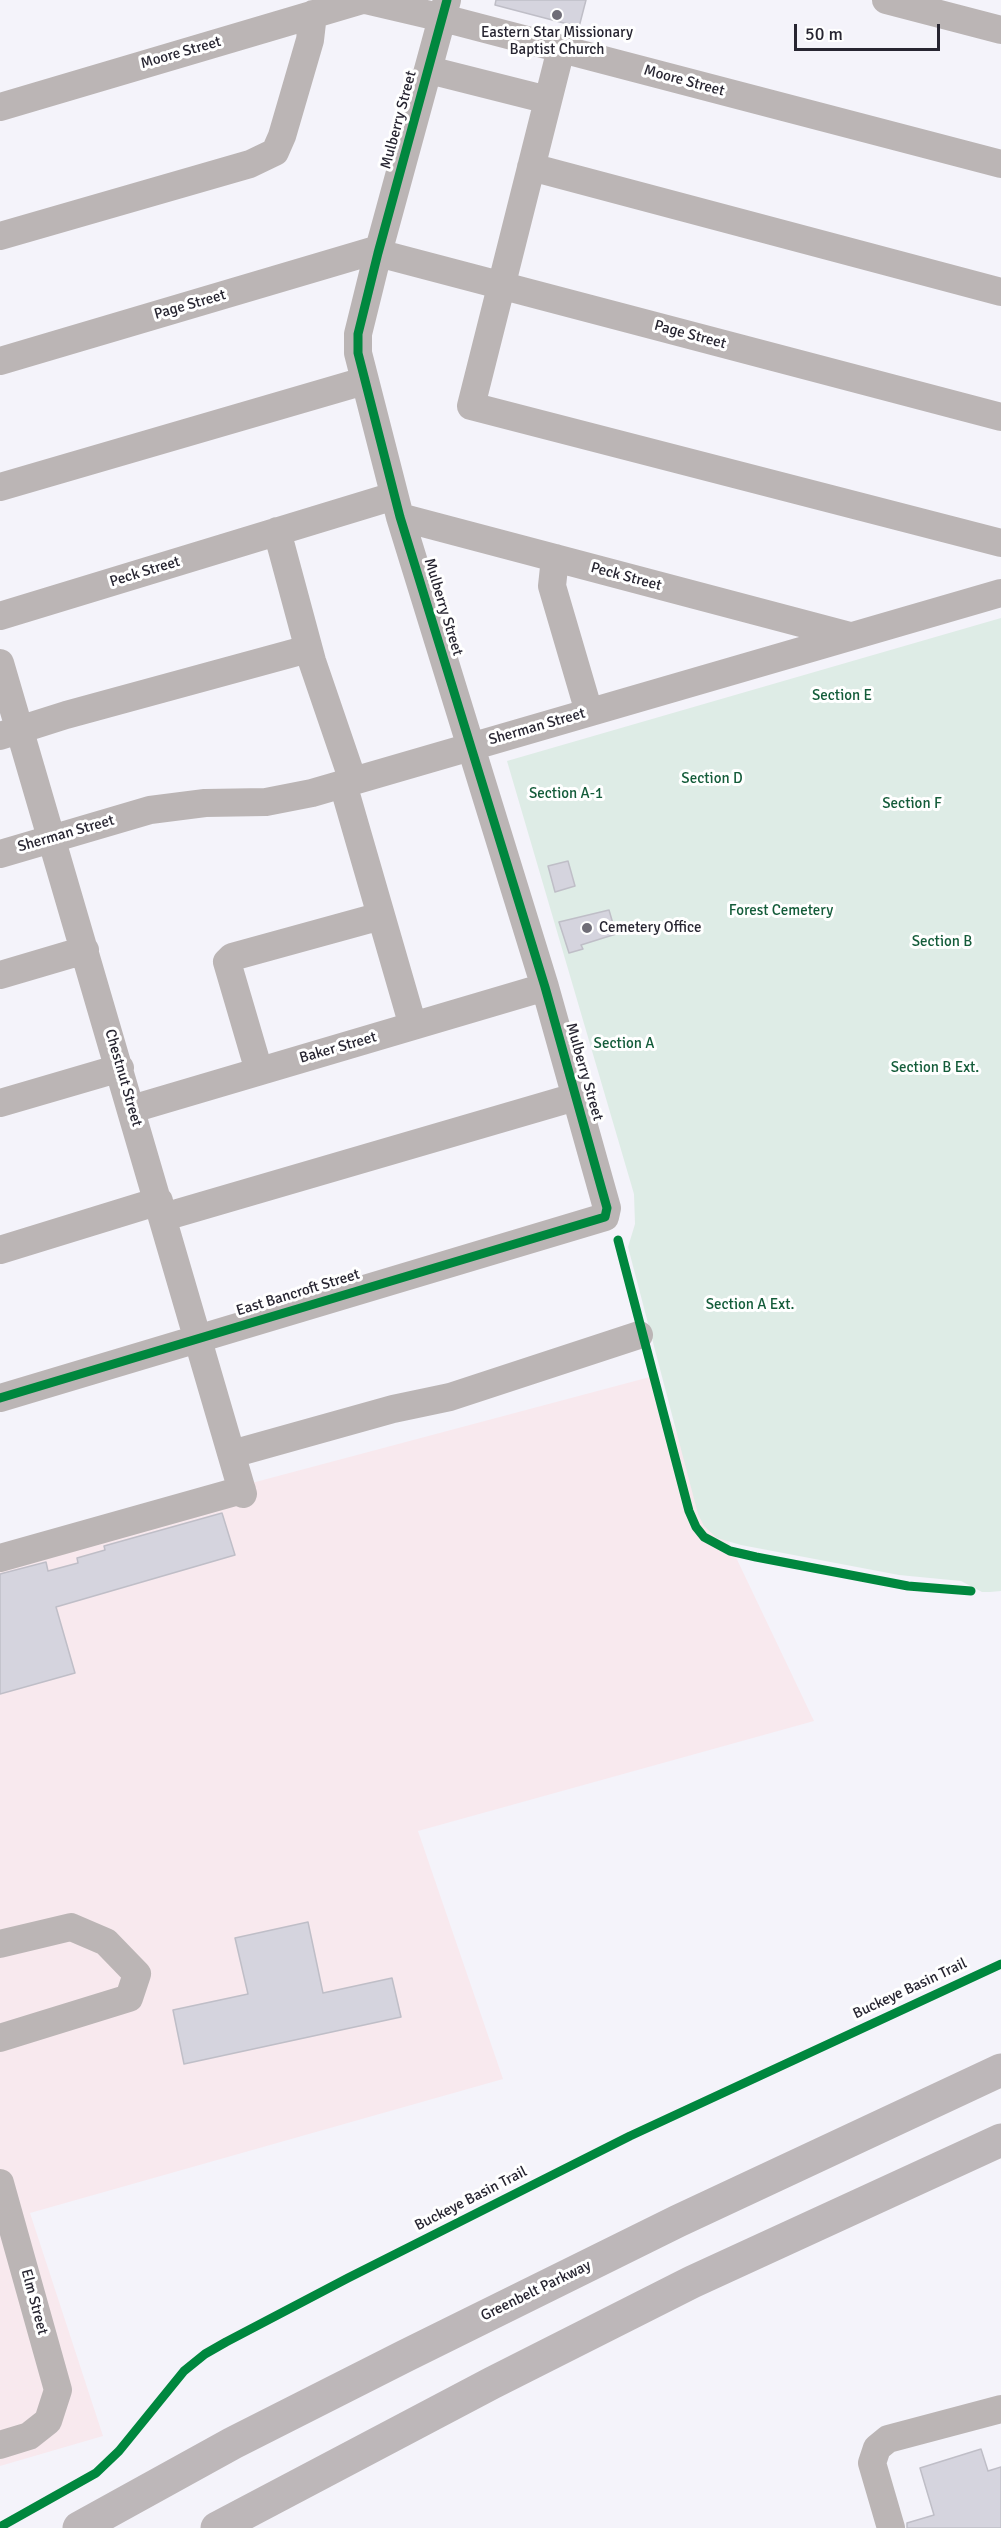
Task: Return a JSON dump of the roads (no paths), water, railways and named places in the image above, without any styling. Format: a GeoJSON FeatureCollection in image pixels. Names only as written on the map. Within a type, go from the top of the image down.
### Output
{"type":"FeatureCollection","features":[{"type":"Feature","properties":{"kind":"main road","name":"Greenbelt Parkway"},"geometry":{"type":"LineString","coordinates":[[79,2528],[168,2479],[405,2356],[667,2226],[1001,2070]]}},
{"type":"Feature","properties":{"kind":"main road"},"geometry":{"type":"LineString","coordinates":[[216,2528],[492,2383],[692,2282],[1001,2140]]}},
{"type":"Feature","properties":{"kind":"main road"},"geometry":{"type":"LineString","coordinates":[[105,2528],[133,2511],[168,2479]]}},
{"type":"Feature","properties":{"kind":"street","name":"Moore Street"},"geometry":{"type":"LineString","coordinates":[[0,107],[313,14],[371,0],[445,9],[561,50],[1001,164]]}},
{"type":"Feature","properties":{"kind":"street"},"geometry":{"type":"LineString","coordinates":[[886,0],[1001,30]]}},
{"type":"Feature","properties":{"kind":"street","name":"Mulberry Street"},"geometry":{"type":"LineString","coordinates":[[445,9],[379,251],[358,334],[358,352],[397,507],[545,987],[608,1208],[605,1217]]}},
{"type":"Feature","properties":{"kind":"street"},"geometry":{"type":"LineString","coordinates":[[0,236],[250,164],[275,152],[282,136],[310,40],[313,14]]}},
{"type":"Feature","properties":{"kind":"street"},"geometry":{"type":"LineString","coordinates":[[561,50],[471,406],[1001,543]]}},
{"type":"Feature","properties":{"kind":"street"},"geometry":{"type":"LineString","coordinates":[[429,69],[549,100]]}},
{"type":"Feature","properties":{"kind":"street"},"geometry":{"type":"LineString","coordinates":[[531,168],[1001,292]]}},
{"type":"Feature","properties":{"kind":"street","name":"Page Street"},"geometry":{"type":"LineString","coordinates":[[0,361],[379,251],[501,286],[1001,417]]}},
{"type":"Feature","properties":{"kind":"street"},"geometry":{"type":"LineString","coordinates":[[0,487],[364,381]]}},
{"type":"Feature","properties":{"kind":"street","name":"Peck Street"},"geometry":{"type":"LineString","coordinates":[[0,616],[278,531],[397,507],[555,558],[852,636]]}},
{"type":"Feature","properties":{"kind":"street"},"geometry":{"type":"LineString","coordinates":[[278,531],[308,649],[348,783],[381,916],[413,1026]]}},
{"type":"Feature","properties":{"kind":"street"},"geometry":{"type":"LineString","coordinates":[[555,558],[552,586],[589,712]]}},
{"type":"Feature","properties":{"kind":"street","name":"Sherman Street"},"geometry":{"type":"LineString","coordinates":[[0,854],[150,810],[206,803],[266,802],[312,793],[1001,593]]}},
{"type":"Feature","properties":{"kind":"street"},"geometry":{"type":"LineString","coordinates":[[10,733],[66,715],[308,649]]}},
{"type":"Feature","properties":{"kind":"street","name":"Chestnut Street"},"geometry":{"type":"LineString","coordinates":[[0,663],[10,733],[52,838],[200,1338],[243,1492],[0,1558]]}},
{"type":"Feature","properties":{"kind":"street"},"geometry":{"type":"LineString","coordinates":[[259,1071],[227,962],[232,957],[381,916]]}},
{"type":"Feature","properties":{"kind":"street"},"geometry":{"type":"LineString","coordinates":[[0,975],[85,950]]}},
{"type":"Feature","properties":{"kind":"street","name":"Baker Street"},"geometry":{"type":"LineString","coordinates":[[132,1109],[545,987]]}},
{"type":"Feature","properties":{"kind":"street"},"geometry":{"type":"LineString","coordinates":[[0,1103],[120,1068]]}},
{"type":"Feature","properties":{"kind":"street"},"geometry":{"type":"LineString","coordinates":[[0,1250],[575,1097]]}},
{"type":"Feature","properties":{"kind":"street","name":"East Bancroft Street"},"geometry":{"type":"LineString","coordinates":[[0,1398],[605,1217]]}},
{"type":"Feature","properties":{"kind":"street"},"geometry":{"type":"LineString","coordinates":[[232,1454],[393,1409],[450,1396],[639,1335]]}},
{"type":"Feature","properties":{"kind":"street"},"geometry":{"type":"LineString","coordinates":[[0,1944],[71,1926],[106,1942],[137,1974],[129,1998],[0,2038]]}},
{"type":"Feature","properties":{"kind":"street","name":"Elm Street"},"geometry":{"type":"LineString","coordinates":[[0,2183],[58,2390],[48,2421],[29,2436],[0,2445]]}},
{"type":"Feature","properties":{"kind":"street"},"geometry":{"type":"LineString","coordinates":[[891,2528],[872,2463],[877,2448],[888,2439],[1001,2409]]}},
{"type":"Feature","properties":{"kind":"place","name":"Eastern Star Missionary Baptist Church"},"geometry":{"type":"Point","coordinates":[557,15]}},
{"type":"Feature","properties":{"kind":"place","name":"Cemetery Office"},"geometry":{"type":"Point","coordinates":[587,928]}},
{"type":"Feature","properties":{"kind":"park label","name":"Section E"},"geometry":{"type":"Point","coordinates":[842,696]}},
{"type":"Feature","properties":{"kind":"park label","name":"Section D"},"geometry":{"type":"Point","coordinates":[712,779]}},
{"type":"Feature","properties":{"kind":"park label","name":"Section A-1"},"geometry":{"type":"Point","coordinates":[566,794]}},
{"type":"Feature","properties":{"kind":"park label","name":"Section F"},"geometry":{"type":"Point","coordinates":[912,804]}},
{"type":"Feature","properties":{"kind":"park label","name":"Forest Cemetery"},"geometry":{"type":"Point","coordinates":[781,911]}},
{"type":"Feature","properties":{"kind":"park label","name":"Section B"},"geometry":{"type":"Point","coordinates":[942,942]}},
{"type":"Feature","properties":{"kind":"park label","name":"Section A"},"geometry":{"type":"Point","coordinates":[624,1044]}},
{"type":"Feature","properties":{"kind":"park label","name":"Section B Ext."},"geometry":{"type":"Point","coordinates":[935,1068]}},
{"type":"Feature","properties":{"kind":"park label","name":"Section A Ext."},"geometry":{"type":"Point","coordinates":[750,1305]}}]}
